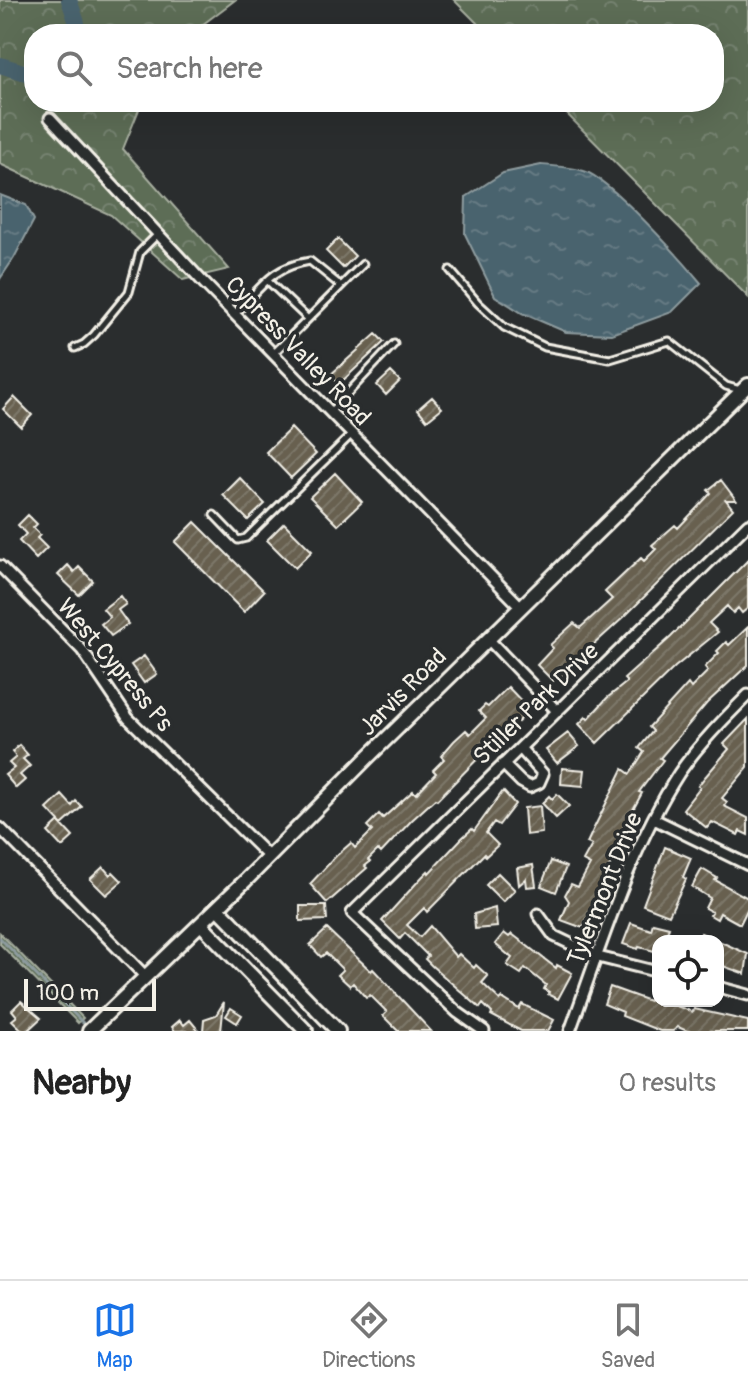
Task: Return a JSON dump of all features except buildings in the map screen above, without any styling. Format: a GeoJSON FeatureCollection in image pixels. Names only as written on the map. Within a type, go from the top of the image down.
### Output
{"type":"FeatureCollection","features":[{"type":"Feature","properties":{"kind":"street","name":"Cypress Valley Road"},"geometry":{"type":"LineString","coordinates":[[50,118],[329,413],[521,607]]}},
{"type":"Feature","properties":{"kind":"street","name":"Jarvis Road"},"geometry":{"type":"LineString","coordinates":[[89,1031],[746,389]]}},
{"type":"Feature","properties":{"kind":"street","name":"Stiller Park Drive"},"geometry":{"type":"LineString","coordinates":[[484,1031],[457,1012],[352,913],[748,524]]}},
{"type":"Feature","properties":{"kind":"street","name":"West Cypress Ps"},"geometry":{"type":"LineString","coordinates":[[0,566],[82,650],[128,718],[269,857]]}},
{"type":"Feature","properties":{"kind":"street"},"geometry":{"type":"LineString","coordinates":[[488,639],[557,711]]}},
{"type":"Feature","properties":{"kind":"street","name":"Tylermont Drive"},"geometry":{"type":"LineString","coordinates":[[570,1031],[641,842],[680,773],[712,731],[748,695]]}},
{"type":"Feature","properties":{"kind":"street"},"geometry":{"type":"LineString","coordinates":[[503,764],[530,787],[539,783],[543,774],[520,748]]}},
{"type":"Feature","properties":{"kind":"street"},"geometry":{"type":"LineString","coordinates":[[654,819],[748,865]]}},
{"type":"Feature","properties":{"kind":"street"},"geometry":{"type":"LineString","coordinates":[[0,828],[146,977]]}},
{"type":"Feature","properties":{"kind":"street"},"geometry":{"type":"LineString","coordinates":[[218,908],[338,1031]]}},
{"type":"Feature","properties":{"kind":"street"},"geometry":{"type":"LineString","coordinates":[[538,914],[554,936],[598,957],[652,970]]}},
{"type":"Feature","properties":{"kind":"street"},"geometry":{"type":"LineString","coordinates":[[201,924],[306,1031]]}},
{"type":"Feature","properties":{"kind":"street"},"geometry":{"type":"LineString","coordinates":[[724,989],[748,995]]}},
{"type":"Feature","properties":{"kind":"lane"},"geometry":{"type":"LineString","coordinates":[[75,348],[94,335],[120,304],[133,282],[140,252],[158,234]]}},
{"type":"Feature","properties":{"kind":"lane"},"geometry":{"type":"LineString","coordinates":[[235,315],[279,269],[290,264],[310,261],[341,286]]}},
{"type":"Feature","properties":{"kind":"lane"},"geometry":{"type":"LineString","coordinates":[[274,354],[363,264]]}},
{"type":"Feature","properties":{"kind":"lane"},"geometry":{"type":"LineString","coordinates":[[450,270],[504,327],[545,347],[610,359],[669,341],[726,386],[746,389]]}},
{"type":"Feature","properties":{"kind":"lane"},"geometry":{"type":"LineString","coordinates":[[268,281],[308,319]]}},
{"type":"Feature","properties":{"kind":"lane"},"geometry":{"type":"LineString","coordinates":[[329,413],[394,344]]}},
{"type":"Feature","properties":{"kind":"lane"},"geometry":{"type":"LineString","coordinates":[[214,515],[238,540],[246,538],[351,435]]}},
{"type":"Feature","properties":{"kind":"green space"},"geometry":{"type":"Polygon","coordinates":[[[0,0],[235,0],[203,24],[24,24],[24,112],[138,112],[123,149],[229,269],[183,280],[111,215],[0,164],[0,0]]]}},
{"type":"Feature","properties":{"kind":"green space"},"geometry":{"type":"Polygon","coordinates":[[[454,0],[748,0],[748,297],[565,112],[724,112],[724,24],[478,24],[454,0]]]}},
{"type":"Feature","properties":{"kind":"green space"},"geometry":{"type":"Polygon","coordinates":[[[0,933],[83,1018],[78,1023],[0,944],[0,933]]]}},
{"type":"Feature","properties":{"kind":"water"},"geometry":{"type":"Polygon","coordinates":[[[541,165],[584,171],[610,188],[645,221],[701,283],[672,312],[612,334],[566,332],[522,313],[495,296],[465,234],[466,197],[503,173],[541,165]]]}},
{"type":"Feature","properties":{"kind":"water"},"geometry":{"type":"Polygon","coordinates":[[[0,195],[26,205],[34,220],[0,279],[0,195]]]}},
{"type":"Feature","properties":{"kind":"waterway"},"geometry":{"type":"LineString","coordinates":[[69,0],[77,24]]}},
{"type":"Feature","properties":{"kind":"waterway"},"geometry":{"type":"LineString","coordinates":[[0,65],[24,72]]}},
{"type":"Feature","properties":{"kind":"waterway"},"geometry":{"type":"LineString","coordinates":[[0,938],[83,1023]]}}]}
